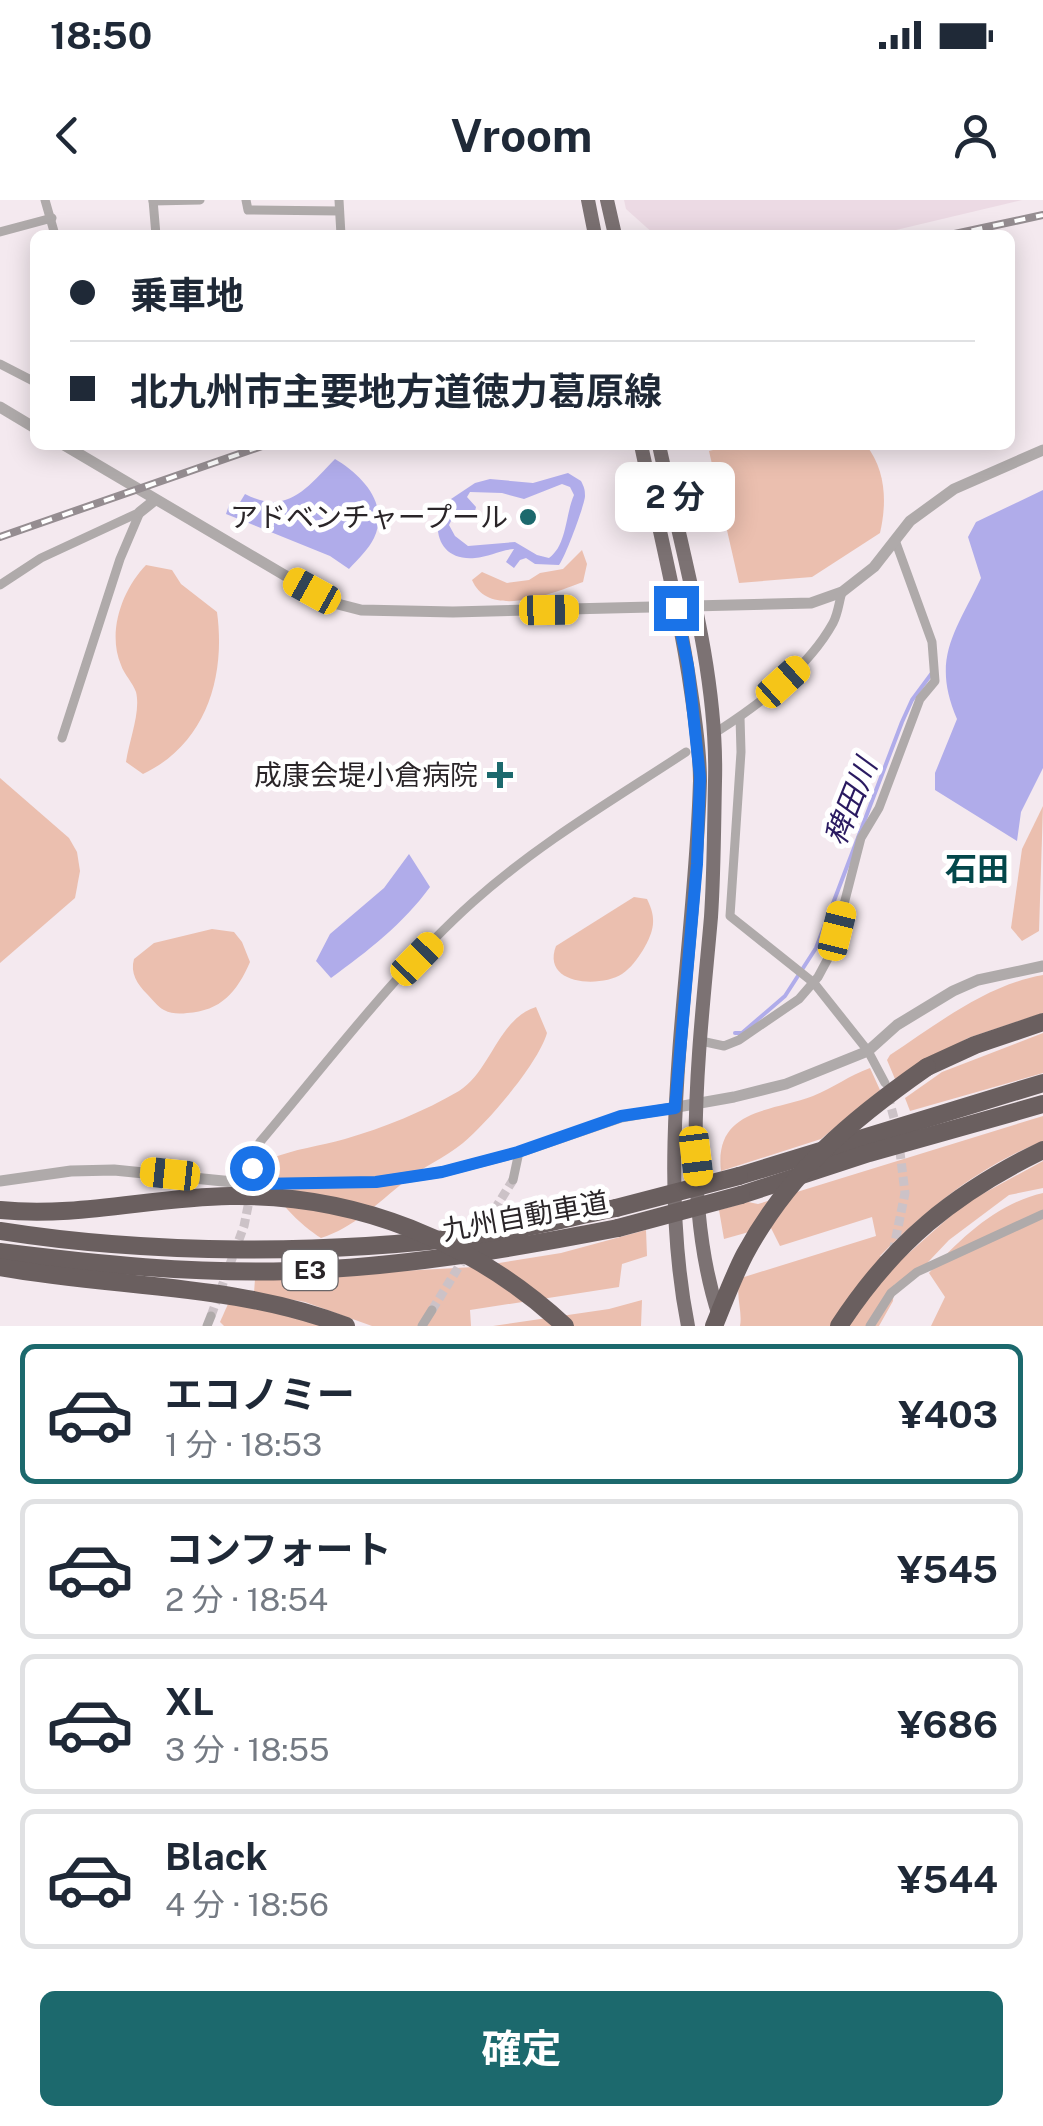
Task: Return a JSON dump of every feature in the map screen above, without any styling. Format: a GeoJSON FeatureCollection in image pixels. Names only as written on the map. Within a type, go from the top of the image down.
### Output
{"type":"FeatureCollection","features":[{"type":"Feature","properties":{"kind":"highway"},"geometry":{"type":"LineString","coordinates":[[714,1326],[744,1255],[798,1174],[865,1110],[928,1067],[975,1045],[1043,1022]]}},
{"type":"Feature","properties":{"kind":"highway","name":"九州自動車道"},"geometry":{"type":"LineString","coordinates":[[0,1252],[147,1269],[289,1271],[440,1259],[618,1228],[1043,1083]]}},
{"type":"Feature","properties":{"kind":"highway","name":"九州自動車道"},"geometry":{"type":"LineString","coordinates":[[0,1231],[149,1245],[344,1246],[482,1234],[740,1185],[1043,1104]]}},
{"type":"Feature","properties":{"kind":"highway"},"geometry":{"type":"LineString","coordinates":[[838,1326],[883,1267],[946,1205],[994,1174],[1043,1150]]}},
{"type":"Feature","properties":{"kind":"highway"},"geometry":{"type":"LineString","coordinates":[[0,1210],[82,1210],[229,1196],[294,1198],[352,1208],[419,1230],[502,1274],[565,1326]]}},
{"type":"Feature","properties":{"kind":"highway"},"geometry":{"type":"LineString","coordinates":[[0,1267],[265,1302],[306,1311],[346,1326]]}},
{"type":"Feature","properties":{"kind":"main road"},"geometry":{"type":"LineString","coordinates":[[588,200],[594,230]]}},
{"type":"Feature","properties":{"kind":"main road"},"geometry":{"type":"LineString","coordinates":[[607,200],[614,230]]}},
{"type":"Feature","properties":{"kind":"main road"},"geometry":{"type":"LineString","coordinates":[[642,450],[688,666],[700,777],[697,864],[675,1108],[675,1224],[688,1326]]}},
{"type":"Feature","properties":{"kind":"main road"},"geometry":{"type":"LineString","coordinates":[[660,450],[710,695],[716,777],[696,1156],[702,1234],[722,1326]]}},
{"type":"Feature","properties":{"kind":"street"},"geometry":{"type":"LineString","coordinates":[[45,200],[54,230]]}},
{"type":"Feature","properties":{"kind":"street"},"geometry":{"type":"LineString","coordinates":[[156,230],[153,201],[200,200]]}},
{"type":"Feature","properties":{"kind":"street"},"geometry":{"type":"LineString","coordinates":[[246,200],[248,210],[339,205],[341,230]]}},
{"type":"Feature","properties":{"kind":"street"},"geometry":{"type":"LineString","coordinates":[[0,232],[52,218]]}},
{"type":"Feature","properties":{"kind":"street"},"geometry":{"type":"LineString","coordinates":[[0,364],[30,379]]}},
{"type":"Feature","properties":{"kind":"street"},"geometry":{"type":"LineString","coordinates":[[0,407],[30,425]]}},
{"type":"Feature","properties":{"kind":"street"},"geometry":{"type":"LineString","coordinates":[[80,450],[155,500],[330,602],[361,610],[452,612],[812,603],[842,592],[874,567],[910,521],[954,489],[1043,450]]}},
{"type":"Feature","properties":{"kind":"street"},"geometry":{"type":"LineString","coordinates":[[0,585],[42,558],[140,512],[155,500]]}},
{"type":"Feature","properties":{"kind":"street"},"geometry":{"type":"LineString","coordinates":[[62,738],[120,558],[140,512]]}},
{"type":"Feature","properties":{"kind":"street"},"geometry":{"type":"LineString","coordinates":[[701,1041],[724,1046],[739,1040],[799,999],[814,984],[832,951],[861,838],[879,808],[920,699],[935,680],[932,642],[895,540]]}},
{"type":"Feature","properties":{"kind":"street"},"geometry":{"type":"LineString","coordinates":[[718,731],[802,664],[835,621],[842,592]]}},
{"type":"Feature","properties":{"kind":"street"},"geometry":{"type":"LineString","coordinates":[[740,716],[742,752],[730,916],[814,984],[868,1051],[885,1084]]}},
{"type":"Feature","properties":{"kind":"street"},"geometry":{"type":"LineString","coordinates":[[253,1184],[254,1152],[260,1142],[417,959],[473,902],[571,824],[686,752]]}},
{"type":"Feature","properties":{"kind":"street"},"geometry":{"type":"LineString","coordinates":[[0,1182],[114,1170],[253,1184],[376,1182],[442,1172],[518,1152],[621,1116],[696,1105],[786,1084],[868,1051],[897,1025],[952,991],[978,980],[1043,966]]}},
{"type":"Feature","properties":{"kind":"street"},"geometry":{"type":"LineString","coordinates":[[512,1180],[518,1152]]}},
{"type":"Feature","properties":{"kind":"street"},"geometry":{"type":"LineString","coordinates":[[870,1326],[889,1288],[1043,1214]]}},
{"type":"Feature","properties":{"kind":"street"},"geometry":{"type":"LineString","coordinates":[[422,1326],[432,1310]]}},
{"type":"Feature","properties":{"kind":"shaded area"},"geometry":{"type":"Polygon","coordinates":[[[624,200],[1022,200],[896,230],[649,230],[626,209],[624,200]]]}},
{"type":"Feature","properties":{"kind":"shaded area"},"geometry":{"type":"Polygon","coordinates":[[[870,450],[883,487],[880,533],[812,577],[739,583],[709,451],[870,450]]]}},
{"type":"Feature","properties":{"kind":"shaded area"},"geometry":{"type":"Polygon","coordinates":[[[335,459],[355,473],[371,492],[378,514],[372,542],[349,569],[330,556],[226,514],[229,505],[237,507],[245,494],[273,502],[295,496],[335,459]]]}},
{"type":"Feature","properties":{"kind":"shaded area"},"geometry":{"type":"Polygon","coordinates":[[[568,473],[581,481],[584,488],[582,509],[559,565],[535,564],[526,558],[514,568],[506,562],[514,549],[463,558],[447,550],[438,526],[442,505],[475,483],[490,479],[533,483],[568,473]],[[562,484],[524,499],[502,493],[470,492],[467,497],[476,507],[473,520],[454,515],[449,525],[468,546],[515,542],[549,558],[562,538],[574,495],[570,487],[562,484]]]}},
{"type":"Feature","properties":{"kind":"shaded area"},"geometry":{"type":"Polygon","coordinates":[[[1043,490],[1043,768],[1021,812],[1017,841],[935,790],[935,773],[957,719],[949,698],[946,662],[955,631],[981,578],[968,537],[976,522],[1043,490]]]}},
{"type":"Feature","properties":{"kind":"shaded area"},"geometry":{"type":"Polygon","coordinates":[[[582,550],[587,564],[583,582],[539,597],[492,599],[480,592],[472,580],[482,572],[507,583],[529,580],[540,573],[563,569],[582,550]]]}},
{"type":"Feature","properties":{"kind":"shaded area"},"geometry":{"type":"Polygon","coordinates":[[[146,565],[172,570],[181,584],[217,612],[219,636],[214,684],[196,727],[165,761],[143,774],[126,762],[137,700],[117,652],[116,625],[130,587],[146,565]]]}},
{"type":"Feature","properties":{"kind":"shaded area"},"geometry":{"type":"Polygon","coordinates":[[[0,778],[69,838],[77,852],[80,871],[75,898],[0,963],[0,778]]]}},
{"type":"Feature","properties":{"kind":"shaded area"},"geometry":{"type":"Polygon","coordinates":[[[1043,806],[1039,931],[1022,941],[1011,928],[1022,849],[1043,806]]]}},
{"type":"Feature","properties":{"kind":"shaded area"},"geometry":{"type":"Polygon","coordinates":[[[409,854],[430,887],[397,925],[331,978],[316,961],[330,934],[384,888],[409,854]]]}},
{"type":"Feature","properties":{"kind":"shaded area"},"geometry":{"type":"Polygon","coordinates":[[[634,897],[647,899],[653,925],[643,950],[628,969],[600,981],[564,976],[554,959],[556,946],[634,897]]]}},
{"type":"Feature","properties":{"kind":"shaded area"},"geometry":{"type":"Polygon","coordinates":[[[212,929],[234,932],[242,942],[250,962],[239,982],[226,998],[209,1008],[178,1014],[162,1009],[137,982],[134,959],[154,943],[212,929]]]}},
{"type":"Feature","properties":{"kind":"shaded area"},"geometry":{"type":"Polygon","coordinates":[[[1043,975],[1043,1013],[968,1038],[895,1079],[887,1060],[890,1055],[982,997],[1043,975]]]}},
{"type":"Feature","properties":{"kind":"shaded area"},"geometry":{"type":"Polygon","coordinates":[[[536,1007],[547,1033],[542,1046],[511,1092],[463,1143],[354,1221],[321,1238],[282,1203],[269,1180],[270,1159],[374,1130],[459,1091],[479,1071],[512,1022],[536,1007]]]}},
{"type":"Feature","properties":{"kind":"shaded area"},"geometry":{"type":"Polygon","coordinates":[[[1043,1033],[1043,1073],[910,1111],[905,1098],[942,1072],[1043,1033]]]}},
{"type":"Feature","properties":{"kind":"shaded area"},"geometry":{"type":"Polygon","coordinates":[[[870,1068],[880,1090],[821,1139],[721,1171],[726,1135],[736,1124],[763,1110],[813,1096],[870,1068]]]}},
{"type":"Feature","properties":{"kind":"shaded area"},"geometry":{"type":"Polygon","coordinates":[[[1043,1116],[1043,1141],[956,1190],[880,1256],[892,1268],[964,1204],[1043,1161],[1043,1188],[1009,1195],[949,1240],[913,1278],[894,1285],[893,1301],[879,1326],[740,1326],[741,1278],[876,1236],[872,1217],[780,1246],[770,1226],[724,1239],[719,1210],[748,1202],[758,1204],[1043,1116]]]}},
{"type":"Feature","properties":{"kind":"shaded area"},"geometry":{"type":"Polygon","coordinates":[[[1043,1193],[1043,1326],[931,1326],[945,1297],[929,1273],[967,1235],[995,1214],[1043,1193]]]}},
{"type":"Feature","properties":{"kind":"shaded area"},"geometry":{"type":"Polygon","coordinates":[[[646,1230],[647,1256],[622,1264],[619,1287],[470,1310],[471,1326],[372,1326],[305,1302],[254,1293],[255,1279],[474,1267],[561,1253],[646,1230]]]}},
{"type":"Feature","properties":{"kind":"shaded area"},"geometry":{"type":"Polygon","coordinates":[[[642,1300],[641,1326],[493,1326],[609,1309],[642,1300]]]}},
{"type":"Feature","properties":{"kind":"shaded area"},"geometry":{"type":"Polygon","coordinates":[[[228,1304],[284,1312],[334,1326],[224,1326],[220,1322],[228,1304]]]}},
{"type":"Feature","properties":{"kind":"waterway","name":"稗田川"},"geometry":{"type":"LineString","coordinates":[[735,1033],[742,1033],[785,996],[816,948],[902,722],[932,673]]}},
{"type":"Feature","properties":{"kind":"tunnel"},"geometry":{"type":"LineString","coordinates":[[888,1096],[897,1129]]}},
{"type":"Feature","properties":{"kind":"tunnel"},"geometry":{"type":"LineString","coordinates":[[893,1252],[905,1193],[899,1144]]}},
{"type":"Feature","properties":{"kind":"tunnel"},"geometry":{"type":"LineString","coordinates":[[480,1233],[513,1180]]}},
{"type":"Feature","properties":{"kind":"tunnel"},"geometry":{"type":"LineString","coordinates":[[211,1316],[244,1226],[250,1196]]}},
{"type":"Feature","properties":{"kind":"tunnel"},"geometry":{"type":"LineString","coordinates":[[432,1310],[466,1255]]}},
{"type":"Feature","properties":{"kind":"railway"},"geometry":{"type":"LineString","coordinates":[[973,230],[1043,215]]}},
{"type":"Feature","properties":{"kind":"railway"},"geometry":{"type":"LineString","coordinates":[[0,537],[251,450]]}},
{"type":"Feature","properties":{"kind":"place","name":"アドベンチャープール"},"geometry":{"type":"Point","coordinates":[528,517]}},
{"type":"Feature","properties":{"kind":"place","name":"成康会堤小倉病院"},"geometry":{"type":"Point","coordinates":[500,775]}},
{"type":"Feature","properties":{"kind":"district","name":"石田"},"geometry":{"type":"Point","coordinates":[977,869]}},
{"type":"Feature","properties":{"kind":"route"},"geometry":{"type":"LineString","coordinates":[[252,1168],[253,1184],[376,1182],[442,1172],[518,1152],[621,1116],[675,1108],[697,864],[700,777],[688,666],[676,608]]}}]}
